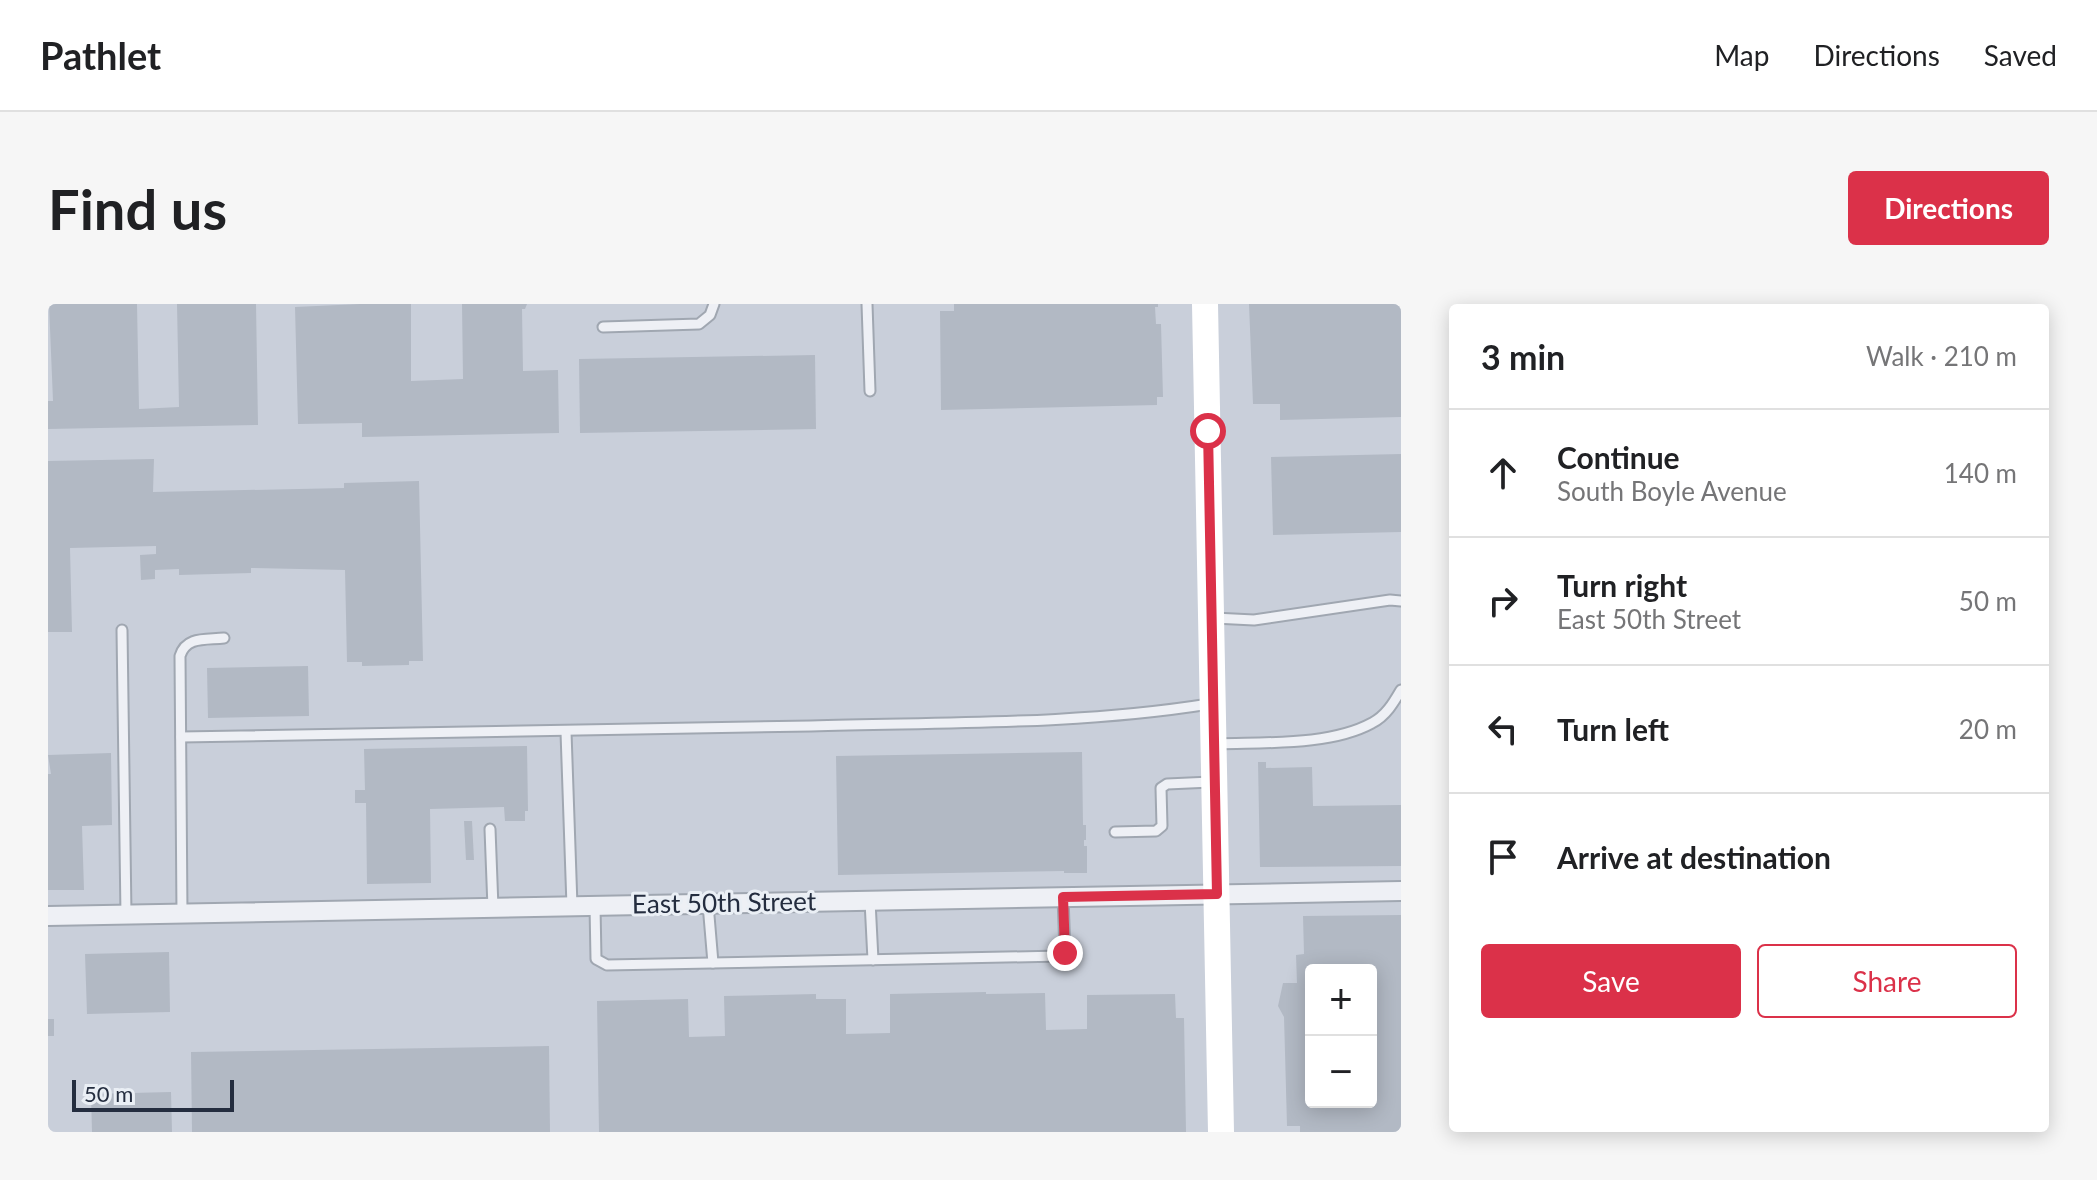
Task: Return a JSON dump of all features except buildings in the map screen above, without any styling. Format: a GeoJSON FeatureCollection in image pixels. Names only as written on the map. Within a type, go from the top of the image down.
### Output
{"type":"FeatureCollection","features":[{"type":"Feature","properties":{"kind":"main road"},"geometry":{"type":"LineString","coordinates":[[1205,304],[1221,1132]]}},
{"type":"Feature","properties":{"kind":"street","name":"East 50th Street"},"geometry":{"type":"LineString","coordinates":[[48,916],[1401,891]]}},
{"type":"Feature","properties":{"kind":"lane"},"geometry":{"type":"LineString","coordinates":[[603,327],[699,324],[710,315],[714,304]]}},
{"type":"Feature","properties":{"kind":"lane"},"geometry":{"type":"LineString","coordinates":[[867,304],[870,391]]}},
{"type":"Feature","properties":{"kind":"lane"},"geometry":{"type":"LineString","coordinates":[[1211,618],[1254,620],[1390,600],[1401,601]]}},
{"type":"Feature","properties":{"kind":"lane"},"geometry":{"type":"LineString","coordinates":[[122,630],[126,915]]}},
{"type":"Feature","properties":{"kind":"lane"},"geometry":{"type":"LineString","coordinates":[[182,914],[180,656],[190,641],[224,638]]}},
{"type":"Feature","properties":{"kind":"lane"},"geometry":{"type":"LineString","coordinates":[[1214,745],[1292,741],[1347,734],[1375,722],[1392,705],[1401,690]]}},
{"type":"Feature","properties":{"kind":"lane"},"geometry":{"type":"LineString","coordinates":[[181,737],[566,732],[1065,717],[1149,713],[1213,703]]}},
{"type":"Feature","properties":{"kind":"lane"},"geometry":{"type":"LineString","coordinates":[[566,732],[572,906]]}},
{"type":"Feature","properties":{"kind":"lane"},"geometry":{"type":"LineString","coordinates":[[1115,832],[1156,831],[1162,826],[1161,788],[1167,784],[1214,782]]}},
{"type":"Feature","properties":{"kind":"lane"},"geometry":{"type":"LineString","coordinates":[[490,829],[493,908]]}},
{"type":"Feature","properties":{"kind":"lane"},"geometry":{"type":"LineString","coordinates":[[595,906],[596,959],[603,965],[873,960],[1061,956],[1065,953],[1063,897]]}},
{"type":"Feature","properties":{"kind":"lane"},"geometry":{"type":"LineString","coordinates":[[870,901],[873,960]]}},
{"type":"Feature","properties":{"kind":"lane"},"geometry":{"type":"LineString","coordinates":[[708,904],[713,963]]}},
{"type":"Feature","properties":{"kind":"shaded area"},"geometry":{"type":"Polygon","coordinates":[[[48,304],[1401,304],[1401,1132],[48,1132],[48,304]]]}},
{"type":"Feature","properties":{"kind":"route"},"geometry":{"type":"LineString","coordinates":[[1065,953],[1063,897],[1217,894],[1208,431]]}}]}
